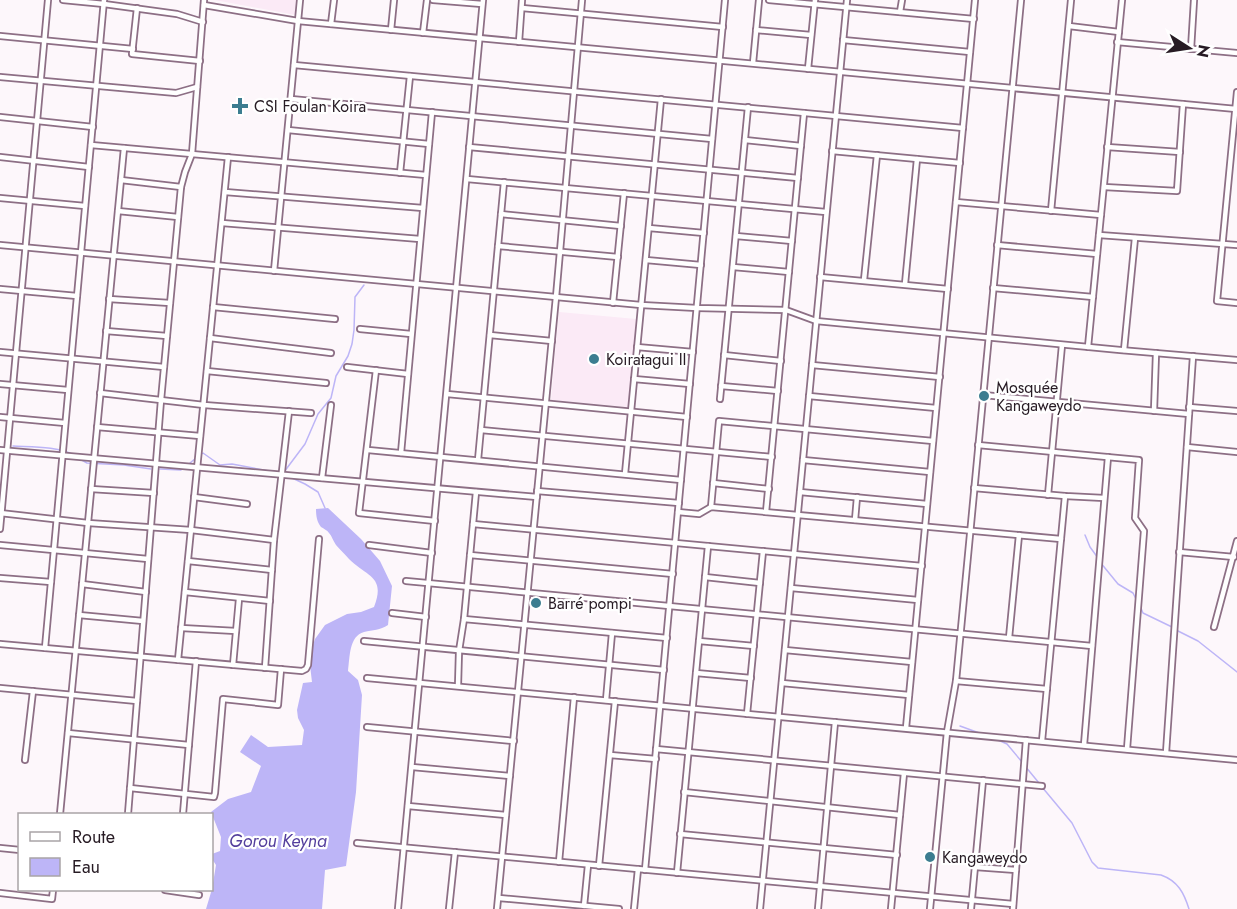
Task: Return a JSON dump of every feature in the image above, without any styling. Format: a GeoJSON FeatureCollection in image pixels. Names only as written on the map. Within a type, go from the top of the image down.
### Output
{"type":"FeatureCollection","features":[{"type":"Feature","properties":{"kind":"street"},"geometry":{"type":"LineString","coordinates":[[0,530],[48,0]]}},
{"type":"Feature","properties":{"kind":"street"},"geometry":{"type":"LineString","coordinates":[[63,0],[104,2],[177,14],[203,22]]}},
{"type":"Feature","properties":{"kind":"street"},"geometry":{"type":"LineString","coordinates":[[274,271],[300,0]]}},
{"type":"Feature","properties":{"kind":"street"},"geometry":{"type":"LineString","coordinates":[[331,24],[334,0]]}},
{"type":"Feature","properties":{"kind":"street"},"geometry":{"type":"LineString","coordinates":[[391,30],[394,0]]}},
{"type":"Feature","properties":{"kind":"street"},"geometry":{"type":"LineString","coordinates":[[423,33],[427,0]]}},
{"type":"Feature","properties":{"kind":"street"},"geometry":{"type":"LineString","coordinates":[[398,909],[483,2],[433,0]]}},
{"type":"Feature","properties":{"kind":"street"},"geometry":{"type":"LineString","coordinates":[[519,42],[522,0]]}},
{"type":"Feature","properties":{"kind":"street"},"geometry":{"type":"LineString","coordinates":[[498,909],[582,0]]}},
{"type":"Feature","properties":{"kind":"street"},"geometry":{"type":"LineString","coordinates":[[645,870],[725,0]]}},
{"type":"Feature","properties":{"kind":"street"},"geometry":{"type":"LineString","coordinates":[[753,63],[759,0]]}},
{"type":"Feature","properties":{"kind":"street"},"geometry":{"type":"LineString","coordinates":[[770,0],[814,2],[974,19]]}},
{"type":"Feature","properties":{"kind":"street"},"geometry":{"type":"LineString","coordinates":[[760,909],[847,0]]}},
{"type":"Feature","properties":{"kind":"street"},"geometry":{"type":"LineString","coordinates":[[900,12],[902,0]]}},
{"type":"Feature","properties":{"kind":"street"},"geometry":{"type":"LineString","coordinates":[[906,729],[975,0]]}},
{"type":"Feature","properties":{"kind":"street"},"geometry":{"type":"LineString","coordinates":[[930,909],[947,732],[956,681],[1021,0]]}},
{"type":"Feature","properties":{"kind":"street"},"geometry":{"type":"LineString","coordinates":[[1051,211],[1071,0]]}},
{"type":"Feature","properties":{"kind":"street"},"geometry":{"type":"LineString","coordinates":[[1088,347],[1122,0]]}},
{"type":"Feature","properties":{"kind":"street"},"geometry":{"type":"LineString","coordinates":[[1191,49],[1194,0]]}},
{"type":"Feature","properties":{"kind":"street"},"geometry":{"type":"LineString","coordinates":[[45,648],[104,2]]}},
{"type":"Feature","properties":{"kind":"street"},"geometry":{"type":"LineString","coordinates":[[128,813],[158,432],[178,217],[181,187],[192,154],[204,2],[298,21],[1236,109]]}},
{"type":"Feature","properties":{"kind":"street"},"geometry":{"type":"LineString","coordinates":[[808,69],[814,2]]}},
{"type":"Feature","properties":{"kind":"street"},"geometry":{"type":"LineString","coordinates":[[138,8],[132,54],[200,61]]}},
{"type":"Feature","properties":{"kind":"street"},"geometry":{"type":"LineString","coordinates":[[522,8],[723,27]]}},
{"type":"Feature","properties":{"kind":"street"},"geometry":{"type":"LineString","coordinates":[[1069,26],[1119,32]]}},
{"type":"Feature","properties":{"kind":"street"},"geometry":{"type":"LineString","coordinates":[[756,30],[811,35]]}},
{"type":"Feature","properties":{"kind":"street"},"geometry":{"type":"LineString","coordinates":[[0,36],[133,49]]}},
{"type":"Feature","properties":{"kind":"street"},"geometry":{"type":"LineString","coordinates":[[843,40],[970,52]]}},
{"type":"Feature","properties":{"kind":"street"},"geometry":{"type":"LineString","coordinates":[[1118,42],[1237,53]]}},
{"type":"Feature","properties":{"kind":"street"},"geometry":{"type":"LineString","coordinates":[[294,65],[963,128]]}},
{"type":"Feature","properties":{"kind":"street"},"geometry":{"type":"LineString","coordinates":[[400,173],[410,76]]}},
{"type":"Feature","properties":{"kind":"street"},"geometry":{"type":"LineString","coordinates":[[0,77],[176,93],[197,87]]}},
{"type":"Feature","properties":{"kind":"street"},"geometry":{"type":"LineString","coordinates":[[1237,92],[1217,301],[1237,303]]}},
{"type":"Feature","properties":{"kind":"street"},"geometry":{"type":"LineString","coordinates":[[291,99],[712,139]]}},
{"type":"Feature","properties":{"kind":"street"},"geometry":{"type":"LineString","coordinates":[[625,474],[661,99]]}},
{"type":"Feature","properties":{"kind":"street"},"geometry":{"type":"LineString","coordinates":[[1104,187],[1177,191],[1183,104]]}},
{"type":"Feature","properties":{"kind":"street"},"geometry":{"type":"LineString","coordinates":[[720,399],[748,107]]}},
{"type":"Feature","properties":{"kind":"street"},"geometry":{"type":"LineString","coordinates":[[400,453],[432,112]]}},
{"type":"Feature","properties":{"kind":"street"},"geometry":{"type":"LineString","coordinates":[[766,512],[804,113]]}},
{"type":"Feature","properties":{"kind":"street"},"geometry":{"type":"LineString","coordinates":[[0,117],[93,127]]}},
{"type":"Feature","properties":{"kind":"street"},"geometry":{"type":"LineString","coordinates":[[288,130],[429,144]]}},
{"type":"Feature","properties":{"kind":"street"},"geometry":{"type":"LineString","coordinates":[[745,140],[801,146]]}},
{"type":"Feature","properties":{"kind":"street"},"geometry":{"type":"LineString","coordinates":[[91,145],[426,175]]}},
{"type":"Feature","properties":{"kind":"street"},"geometry":{"type":"LineString","coordinates":[[469,147],[798,178]]}},
{"type":"Feature","properties":{"kind":"street"},"geometry":{"type":"LineString","coordinates":[[1107,147],[1180,152]]}},
{"type":"Feature","properties":{"kind":"street"},"geometry":{"type":"LineString","coordinates":[[60,813],[124,148]]}},
{"type":"Feature","properties":{"kind":"street"},"geometry":{"type":"LineString","coordinates":[[832,151],[960,163]]}},
{"type":"Feature","properties":{"kind":"street"},"geometry":{"type":"LineString","coordinates":[[864,280],[877,155]]}},
{"type":"Feature","properties":{"kind":"street"},"geometry":{"type":"LineString","coordinates":[[0,157],[89,167]]}},
{"type":"Feature","properties":{"kind":"street"},"geometry":{"type":"LineString","coordinates":[[178,660],[228,157]]}},
{"type":"Feature","properties":{"kind":"street"},"geometry":{"type":"LineString","coordinates":[[905,284],[917,159]]}},
{"type":"Feature","properties":{"kind":"street"},"geometry":{"type":"LineString","coordinates":[[467,179],[826,212]]}},
{"type":"Feature","properties":{"kind":"street"},"geometry":{"type":"LineString","coordinates":[[121,180],[181,187]]}},
{"type":"Feature","properties":{"kind":"street"},"geometry":{"type":"LineString","coordinates":[[478,460],[504,182]]}},
{"type":"Feature","properties":{"kind":"street"},"geometry":{"type":"LineString","coordinates":[[225,192],[423,207]]}},
{"type":"Feature","properties":{"kind":"street"},"geometry":{"type":"LineString","coordinates":[[613,303],[624,193]]}},
{"type":"Feature","properties":{"kind":"street"},"geometry":{"type":"LineString","coordinates":[[0,198],[85,206]]}},
{"type":"Feature","properties":{"kind":"street"},"geometry":{"type":"LineString","coordinates":[[956,202],[1101,215]]}},
{"type":"Feature","properties":{"kind":"street"},"geometry":{"type":"LineString","coordinates":[[118,211],[178,217]]}},
{"type":"Feature","properties":{"kind":"street"},"geometry":{"type":"LineString","coordinates":[[501,214],[621,226]]}},
{"type":"Feature","properties":{"kind":"street"},"geometry":{"type":"LineString","coordinates":[[222,223],[420,238]]}},
{"type":"Feature","properties":{"kind":"street"},"geometry":{"type":"LineString","coordinates":[[649,228],[704,233]]}},
{"type":"Feature","properties":{"kind":"street"},"geometry":{"type":"LineString","coordinates":[[1099,235],[1237,245]]}},
{"type":"Feature","properties":{"kind":"street"},"geometry":{"type":"LineString","coordinates":[[736,236],[792,241]]}},
{"type":"Feature","properties":{"kind":"street"},"geometry":{"type":"LineString","coordinates":[[1124,350],[1135,238]]}},
{"type":"Feature","properties":{"kind":"street"},"geometry":{"type":"LineString","coordinates":[[0,245],[613,303],[786,310],[816,321],[1237,360]]}},
{"type":"Feature","properties":{"kind":"street"},"geometry":{"type":"LineString","coordinates":[[997,245],[1097,254]]}},
{"type":"Feature","properties":{"kind":"street"},"geometry":{"type":"LineString","coordinates":[[498,246],[618,257]]}},
{"type":"Feature","properties":{"kind":"street"},"geometry":{"type":"LineString","coordinates":[[646,260],[701,265]]}},
{"type":"Feature","properties":{"kind":"street"},"geometry":{"type":"LineString","coordinates":[[733,267],[789,272]]}},
{"type":"Feature","properties":{"kind":"street"},"geometry":{"type":"LineString","coordinates":[[820,276],[948,289]]}},
{"type":"Feature","properties":{"kind":"street"},"geometry":{"type":"LineString","coordinates":[[993,288],[1093,297]]}},
{"type":"Feature","properties":{"kind":"street"},"geometry":{"type":"LineString","coordinates":[[0,289],[77,296]]}},
{"type":"Feature","properties":{"kind":"street"},"geometry":{"type":"LineString","coordinates":[[110,299],[170,303]]}},
{"type":"Feature","properties":{"kind":"street"},"geometry":{"type":"LineString","coordinates":[[213,308],[335,319]]}},
{"type":"Feature","properties":{"kind":"street"},"geometry":{"type":"LineString","coordinates":[[360,329],[411,334]]}},
{"type":"Feature","properties":{"kind":"street"},"geometry":{"type":"LineString","coordinates":[[106,331],[167,336]]}},
{"type":"Feature","properties":{"kind":"street"},"geometry":{"type":"LineString","coordinates":[[490,335],[552,341]]}},
{"type":"Feature","properties":{"kind":"street"},"geometry":{"type":"LineString","coordinates":[[210,338],[331,353]]}},
{"type":"Feature","properties":{"kind":"street"},"geometry":{"type":"LineString","coordinates":[[1048,495],[1062,345]]}},
{"type":"Feature","properties":{"kind":"street"},"geometry":{"type":"LineString","coordinates":[[637,347],[693,352]]}},
{"type":"Feature","properties":{"kind":"street"},"geometry":{"type":"LineString","coordinates":[[0,352],[164,367]]}},
{"type":"Feature","properties":{"kind":"street"},"geometry":{"type":"LineString","coordinates":[[1154,411],[1156,353]]}},
{"type":"Feature","properties":{"kind":"street"},"geometry":{"type":"LineString","coordinates":[[724,355],[781,361]]}},
{"type":"Feature","properties":{"kind":"street"},"geometry":{"type":"LineString","coordinates":[[1166,753],[1193,356]]}},
{"type":"Feature","properties":{"kind":"street"},"geometry":{"type":"LineString","coordinates":[[812,365],[940,377]]}},
{"type":"Feature","properties":{"kind":"street"},"geometry":{"type":"LineString","coordinates":[[347,367],[408,374]]}},
{"type":"Feature","properties":{"kind":"street"},"geometry":{"type":"LineString","coordinates":[[376,370],[359,513],[435,521]]}},
{"type":"Feature","properties":{"kind":"street"},"geometry":{"type":"LineString","coordinates":[[207,371],[326,383]]}},
{"type":"Feature","properties":{"kind":"street"},"geometry":{"type":"LineString","coordinates":[[634,379],[690,384]]}},
{"type":"Feature","properties":{"kind":"street"},"geometry":{"type":"LineString","coordinates":[[0,384],[68,390]]}},
{"type":"Feature","properties":{"kind":"street"},"geometry":{"type":"LineString","coordinates":[[721,386],[778,392]]}},
{"type":"Feature","properties":{"kind":"street"},"geometry":{"type":"LineString","coordinates":[[100,393],[204,405],[311,413]]}},
{"type":"Feature","properties":{"kind":"street"},"geometry":{"type":"LineString","coordinates":[[447,394],[687,417]]}},
{"type":"Feature","properties":{"kind":"street"},"geometry":{"type":"LineString","coordinates":[[983,395],[1189,414]]}},
{"type":"Feature","properties":{"kind":"street"},"geometry":{"type":"LineString","coordinates":[[809,396],[936,408]]}},
{"type":"Feature","properties":{"kind":"street"},"geometry":{"type":"LineString","coordinates":[[322,478],[331,405]]}},
{"type":"Feature","properties":{"kind":"street"},"geometry":{"type":"LineString","coordinates":[[1190,407],[1237,411]]}},
{"type":"Feature","properties":{"kind":"street"},"geometry":{"type":"LineString","coordinates":[[265,668],[274,540],[289,411]]}},
{"type":"Feature","properties":{"kind":"street"},"geometry":{"type":"LineString","coordinates":[[0,417],[65,423]]}},
{"type":"Feature","properties":{"kind":"street"},"geometry":{"type":"LineString","coordinates":[[711,507],[719,421],[933,441]]}},
{"type":"Feature","properties":{"kind":"street"},"geometry":{"type":"LineString","coordinates":[[97,427],[200,436]]}},
{"type":"Feature","properties":{"kind":"street"},"geometry":{"type":"LineString","coordinates":[[481,430],[772,457]]}},
{"type":"Feature","properties":{"kind":"street"},"geometry":{"type":"LineString","coordinates":[[978,445],[1139,460],[1135,518],[1144,531],[1127,749]]}},
{"type":"Feature","properties":{"kind":"street"},"geometry":{"type":"LineString","coordinates":[[1187,447],[1237,452]]}},
{"type":"Feature","properties":{"kind":"street"},"geometry":{"type":"LineString","coordinates":[[0,450],[476,492],[679,503]]}},
{"type":"Feature","properties":{"kind":"street"},"geometry":{"type":"LineString","coordinates":[[368,450],[681,480]]}},
{"type":"Feature","properties":{"kind":"street"},"geometry":{"type":"LineString","coordinates":[[1084,745],[1108,457]]}},
{"type":"Feature","properties":{"kind":"street"},"geometry":{"type":"LineString","coordinates":[[803,460],[930,472]]}},
{"type":"Feature","properties":{"kind":"street"},"geometry":{"type":"LineString","coordinates":[[713,483],[769,489]]}},
{"type":"Feature","properties":{"kind":"street"},"geometry":{"type":"LineString","coordinates":[[974,488],[1104,498]]}},
{"type":"Feature","properties":{"kind":"street"},"geometry":{"type":"LineString","coordinates":[[91,489],[154,493]]}},
{"type":"Feature","properties":{"kind":"street"},"geometry":{"type":"LineString","coordinates":[[458,686],[459,651],[476,492]]}},
{"type":"Feature","properties":{"kind":"street"},"geometry":{"type":"LineString","coordinates":[[800,492],[927,504]]}},
{"type":"Feature","properties":{"kind":"street"},"geometry":{"type":"LineString","coordinates":[[1042,741],[1065,496]]}},
{"type":"Feature","properties":{"kind":"street"},"geometry":{"type":"LineString","coordinates":[[194,497],[247,504]]}},
{"type":"Feature","properties":{"kind":"street"},"geometry":{"type":"LineString","coordinates":[[855,520],[857,497]]}},
{"type":"Feature","properties":{"kind":"street"},"geometry":{"type":"LineString","coordinates":[[678,512],[699,514],[711,507],[1061,539]]}},
{"type":"Feature","properties":{"kind":"street"},"geometry":{"type":"LineString","coordinates":[[1,513],[274,540]]}},
{"type":"Feature","properties":{"kind":"street"},"geometry":{"type":"LineString","coordinates":[[473,524],[921,566]]}},
{"type":"Feature","properties":{"kind":"street"},"geometry":{"type":"LineString","coordinates":[[1009,638],[1019,535]]}},
{"type":"Feature","properties":{"kind":"street"},"geometry":{"type":"LineString","coordinates":[[0,644],[303,671],[308,664],[319,539]]}},
{"type":"Feature","properties":{"kind":"street"},"geometry":{"type":"LineString","coordinates":[[1214,627],[1235,557],[1237,542]]}},
{"type":"Feature","properties":{"kind":"street"},"geometry":{"type":"LineString","coordinates":[[0,545],[148,559]]}},
{"type":"Feature","properties":{"kind":"street"},"geometry":{"type":"LineString","coordinates":[[369,545],[432,553]]}},
{"type":"Feature","properties":{"kind":"street"},"geometry":{"type":"LineString","coordinates":[[677,873],[708,546]]}},
{"type":"Feature","properties":{"kind":"street"},"geometry":{"type":"LineString","coordinates":[[747,714],[763,551]]}},
{"type":"Feature","properties":{"kind":"street"},"geometry":{"type":"LineString","coordinates":[[1179,552],[1235,557]]}},
{"type":"Feature","properties":{"kind":"street"},"geometry":{"type":"LineString","coordinates":[[470,555],[672,574]]}},
{"type":"Feature","properties":{"kind":"street"},"geometry":{"type":"LineString","coordinates":[[188,561],[272,570]]}},
{"type":"Feature","properties":{"kind":"street"},"geometry":{"type":"LineString","coordinates":[[0,578],[51,582]]}},
{"type":"Feature","properties":{"kind":"street"},"geometry":{"type":"LineString","coordinates":[[705,578],[760,583]]}},
{"type":"Feature","properties":{"kind":"street"},"geometry":{"type":"LineString","coordinates":[[406,581],[1092,646]]}},
{"type":"Feature","properties":{"kind":"street"},"geometry":{"type":"LineString","coordinates":[[82,584],[146,591]]}},
{"type":"Feature","properties":{"kind":"street"},"geometry":{"type":"LineString","coordinates":[[791,588],[918,600]]}},
{"type":"Feature","properties":{"kind":"street"},"geometry":{"type":"LineString","coordinates":[[185,592],[270,601]]}},
{"type":"Feature","properties":{"kind":"street"},"geometry":{"type":"LineString","coordinates":[[233,665],[239,599]]}},
{"type":"Feature","properties":{"kind":"street"},"geometry":{"type":"LineString","coordinates":[[392,613],[426,617]]}},
{"type":"Feature","properties":{"kind":"street"},"geometry":{"type":"LineString","coordinates":[[79,615],[143,621]]}},
{"type":"Feature","properties":{"kind":"street"},"geometry":{"type":"LineString","coordinates":[[464,619],[667,638]]}},
{"type":"Feature","properties":{"kind":"street"},"geometry":{"type":"LineString","coordinates":[[181,628],[236,631]]}},
{"type":"Feature","properties":{"kind":"street"},"geometry":{"type":"LineString","coordinates":[[606,700],[612,633]]}},
{"type":"Feature","properties":{"kind":"street"},"geometry":{"type":"LineString","coordinates":[[364,641],[664,670]]}},
{"type":"Feature","properties":{"kind":"street"},"geometry":{"type":"LineString","coordinates":[[699,641],[754,646]]}},
{"type":"Feature","properties":{"kind":"street"},"geometry":{"type":"LineString","coordinates":[[785,651],[912,662]]}},
{"type":"Feature","properties":{"kind":"street"},"geometry":{"type":"LineString","coordinates":[[183,813],[196,662]]}},
{"type":"Feature","properties":{"kind":"street"},"geometry":{"type":"LineString","coordinates":[[130,788],[212,797],[215,795],[223,699],[278,705],[281,669]]}},
{"type":"Feature","properties":{"kind":"street"},"geometry":{"type":"LineString","coordinates":[[696,673],[751,678]]}},
{"type":"Feature","properties":{"kind":"street"},"geometry":{"type":"LineString","coordinates":[[366,678],[1237,760]]}},
{"type":"Feature","properties":{"kind":"street"},"geometry":{"type":"LineString","coordinates":[[956,681],[1047,689]]}},
{"type":"Feature","properties":{"kind":"street"},"geometry":{"type":"LineString","coordinates":[[782,683],[909,695]]}},
{"type":"Feature","properties":{"kind":"street"},"geometry":{"type":"LineString","coordinates":[[0,688],[137,701]]}},
{"type":"Feature","properties":{"kind":"street"},"geometry":{"type":"LineString","coordinates":[[25,760],[33,691]]}},
{"type":"Feature","properties":{"kind":"street"},"geometry":{"type":"LineString","coordinates":[[558,862],[574,697]]}},
{"type":"Feature","properties":{"kind":"street"},"geometry":{"type":"LineString","coordinates":[[599,866],[615,701]]}},
{"type":"Feature","properties":{"kind":"street"},"geometry":{"type":"LineString","coordinates":[[818,909],[835,722]]}},
{"type":"Feature","properties":{"kind":"street"},"geometry":{"type":"LineString","coordinates":[[367,727],[514,741]]}},
{"type":"Feature","properties":{"kind":"street"},"geometry":{"type":"LineString","coordinates":[[68,733],[189,745]]}},
{"type":"Feature","properties":{"kind":"street"},"geometry":{"type":"LineString","coordinates":[[357,843],[893,893],[1013,907],[1026,740]]}},
{"type":"Feature","properties":{"kind":"street"},"geometry":{"type":"LineString","coordinates":[[656,749],[1042,786]]}},
{"type":"Feature","properties":{"kind":"street"},"geometry":{"type":"LineString","coordinates":[[610,755],[656,759]]}},
{"type":"Feature","properties":{"kind":"street"},"geometry":{"type":"LineString","coordinates":[[412,766],[510,776]]}},
{"type":"Feature","properties":{"kind":"street"},"geometry":{"type":"LineString","coordinates":[[891,909],[904,773]]}},
{"type":"Feature","properties":{"kind":"street"},"geometry":{"type":"LineString","coordinates":[[971,909],[983,780]]}},
{"type":"Feature","properties":{"kind":"street"},"geometry":{"type":"LineString","coordinates":[[684,792],[900,815]]}},
{"type":"Feature","properties":{"kind":"street"},"geometry":{"type":"LineString","coordinates":[[408,806],[506,815]]}},
{"type":"Feature","properties":{"kind":"street"},"geometry":{"type":"LineString","coordinates":[[680,834],[897,855]]}},
{"type":"Feature","properties":{"kind":"street"},"geometry":{"type":"LineString","coordinates":[[0,848],[18,850]]}},
{"type":"Feature","properties":{"kind":"street"},"geometry":{"type":"LineString","coordinates":[[449,909],[454,852]]}},
{"type":"Feature","properties":{"kind":"street"},"geometry":{"type":"LineString","coordinates":[[584,906],[588,865]]}},
{"type":"Feature","properties":{"kind":"street"},"geometry":{"type":"LineString","coordinates":[[975,867],[1016,870]]}},
{"type":"Feature","properties":{"kind":"street"},"geometry":{"type":"LineString","coordinates":[[634,909],[638,869]]}},
{"type":"Feature","properties":{"kind":"street"},"geometry":{"type":"LineString","coordinates":[[0,893],[52,899],[53,891]]}},
{"type":"Feature","properties":{"kind":"street"},"geometry":{"type":"LineString","coordinates":[[172,891],[199,895]]}},
{"type":"Feature","properties":{"kind":"street"},"geometry":{"type":"LineString","coordinates":[[499,898],[619,909]]}},
{"type":"Feature","properties":{"kind":"shaded area"},"geometry":{"type":"Polygon","coordinates":[[[215,0],[296,0],[295,15],[215,0]]]}},
{"type":"Feature","properties":{"kind":"shaded area","name":"Koiratagui II"},"geometry":{"type":"Polygon","coordinates":[[[559,312],[636,319],[628,407],[551,400],[559,312]]]}},
{"type":"Feature","properties":{"kind":"water","name":"Gorou Keyna"},"geometry":{"type":"Polygon","coordinates":[[[328,508],[361,539],[380,561],[392,586],[388,625],[359,634],[353,642],[350,654],[348,671],[358,680],[362,695],[356,792],[346,866],[325,870],[322,909],[206,909],[213,891],[216,865],[213,854],[220,851],[221,837],[211,812],[228,799],[251,792],[261,766],[240,752],[251,735],[268,747],[302,745],[304,730],[297,710],[303,683],[312,682],[309,657],[315,639],[325,625],[347,614],[374,607],[377,597],[378,589],[373,578],[349,559],[328,532],[321,527],[316,509],[328,508]]]}},
{"type":"Feature","properties":{"kind":"waterway"},"geometry":{"type":"LineString","coordinates":[[284,472],[305,444],[318,414],[331,398],[336,376],[352,344],[355,297],[364,285]]}},
{"type":"Feature","properties":{"kind":"waterway"},"geometry":{"type":"LineString","coordinates":[[13,446],[53,448],[74,455]]}},
{"type":"Feature","properties":{"kind":"waterway"},"geometry":{"type":"LineString","coordinates":[[200,455],[203,453],[220,465],[232,464],[274,472]]}},
{"type":"Feature","properties":{"kind":"waterway"},"geometry":{"type":"LineString","coordinates":[[190,463],[196,458]]}},
{"type":"Feature","properties":{"kind":"waterway"},"geometry":{"type":"LineString","coordinates":[[80,459],[87,463],[151,469]]}},
{"type":"Feature","properties":{"kind":"waterway"},"geometry":{"type":"LineString","coordinates":[[160,469],[181,470]]}},
{"type":"Feature","properties":{"kind":"waterway"},"geometry":{"type":"LineString","coordinates":[[290,477],[318,492],[325,508]]}},
{"type":"Feature","properties":{"kind":"waterway"},"geometry":{"type":"LineString","coordinates":[[1085,535],[1098,558]]}},
{"type":"Feature","properties":{"kind":"waterway"},"geometry":{"type":"LineString","coordinates":[[1100,562],[1118,584],[1133,593],[1136,599]]}},
{"type":"Feature","properties":{"kind":"waterway"},"geometry":{"type":"LineString","coordinates":[[1140,606],[1143,613],[1172,627]]}},
{"type":"Feature","properties":{"kind":"waterway"},"geometry":{"type":"LineString","coordinates":[[1176,630],[1198,641],[1237,672]]}},
{"type":"Feature","properties":{"kind":"waterway"},"geometry":{"type":"LineString","coordinates":[[960,726],[982,734]]}},
{"type":"Feature","properties":{"kind":"waterway"},"geometry":{"type":"LineString","coordinates":[[998,740],[1007,744],[1022,762]]}},
{"type":"Feature","properties":{"kind":"waterway"},"geometry":{"type":"LineString","coordinates":[[1025,766],[1039,783]]}},
{"type":"Feature","properties":{"kind":"waterway"},"geometry":{"type":"LineString","coordinates":[[1042,787],[1072,823],[1092,862],[1098,868],[1161,875],[1180,888],[1189,909]]}},
{"type":"Feature","properties":{"kind":"place","name":"CSI Foulan Koira"},"geometry":{"type":"Point","coordinates":[240,106]}},
{"type":"Feature","properties":{"kind":"place","name":"Koiratagui II"},"geometry":{"type":"Point","coordinates":[594,359]}},
{"type":"Feature","properties":{"kind":"place","name":"Mosquée Kangaweydo"},"geometry":{"type":"Point","coordinates":[984,396]}},
{"type":"Feature","properties":{"kind":"place","name":"Barré pompi"},"geometry":{"type":"Point","coordinates":[536,603]}},
{"type":"Feature","properties":{"kind":"place","name":"Kangaweydo"},"geometry":{"type":"Point","coordinates":[930,857]}}]}
